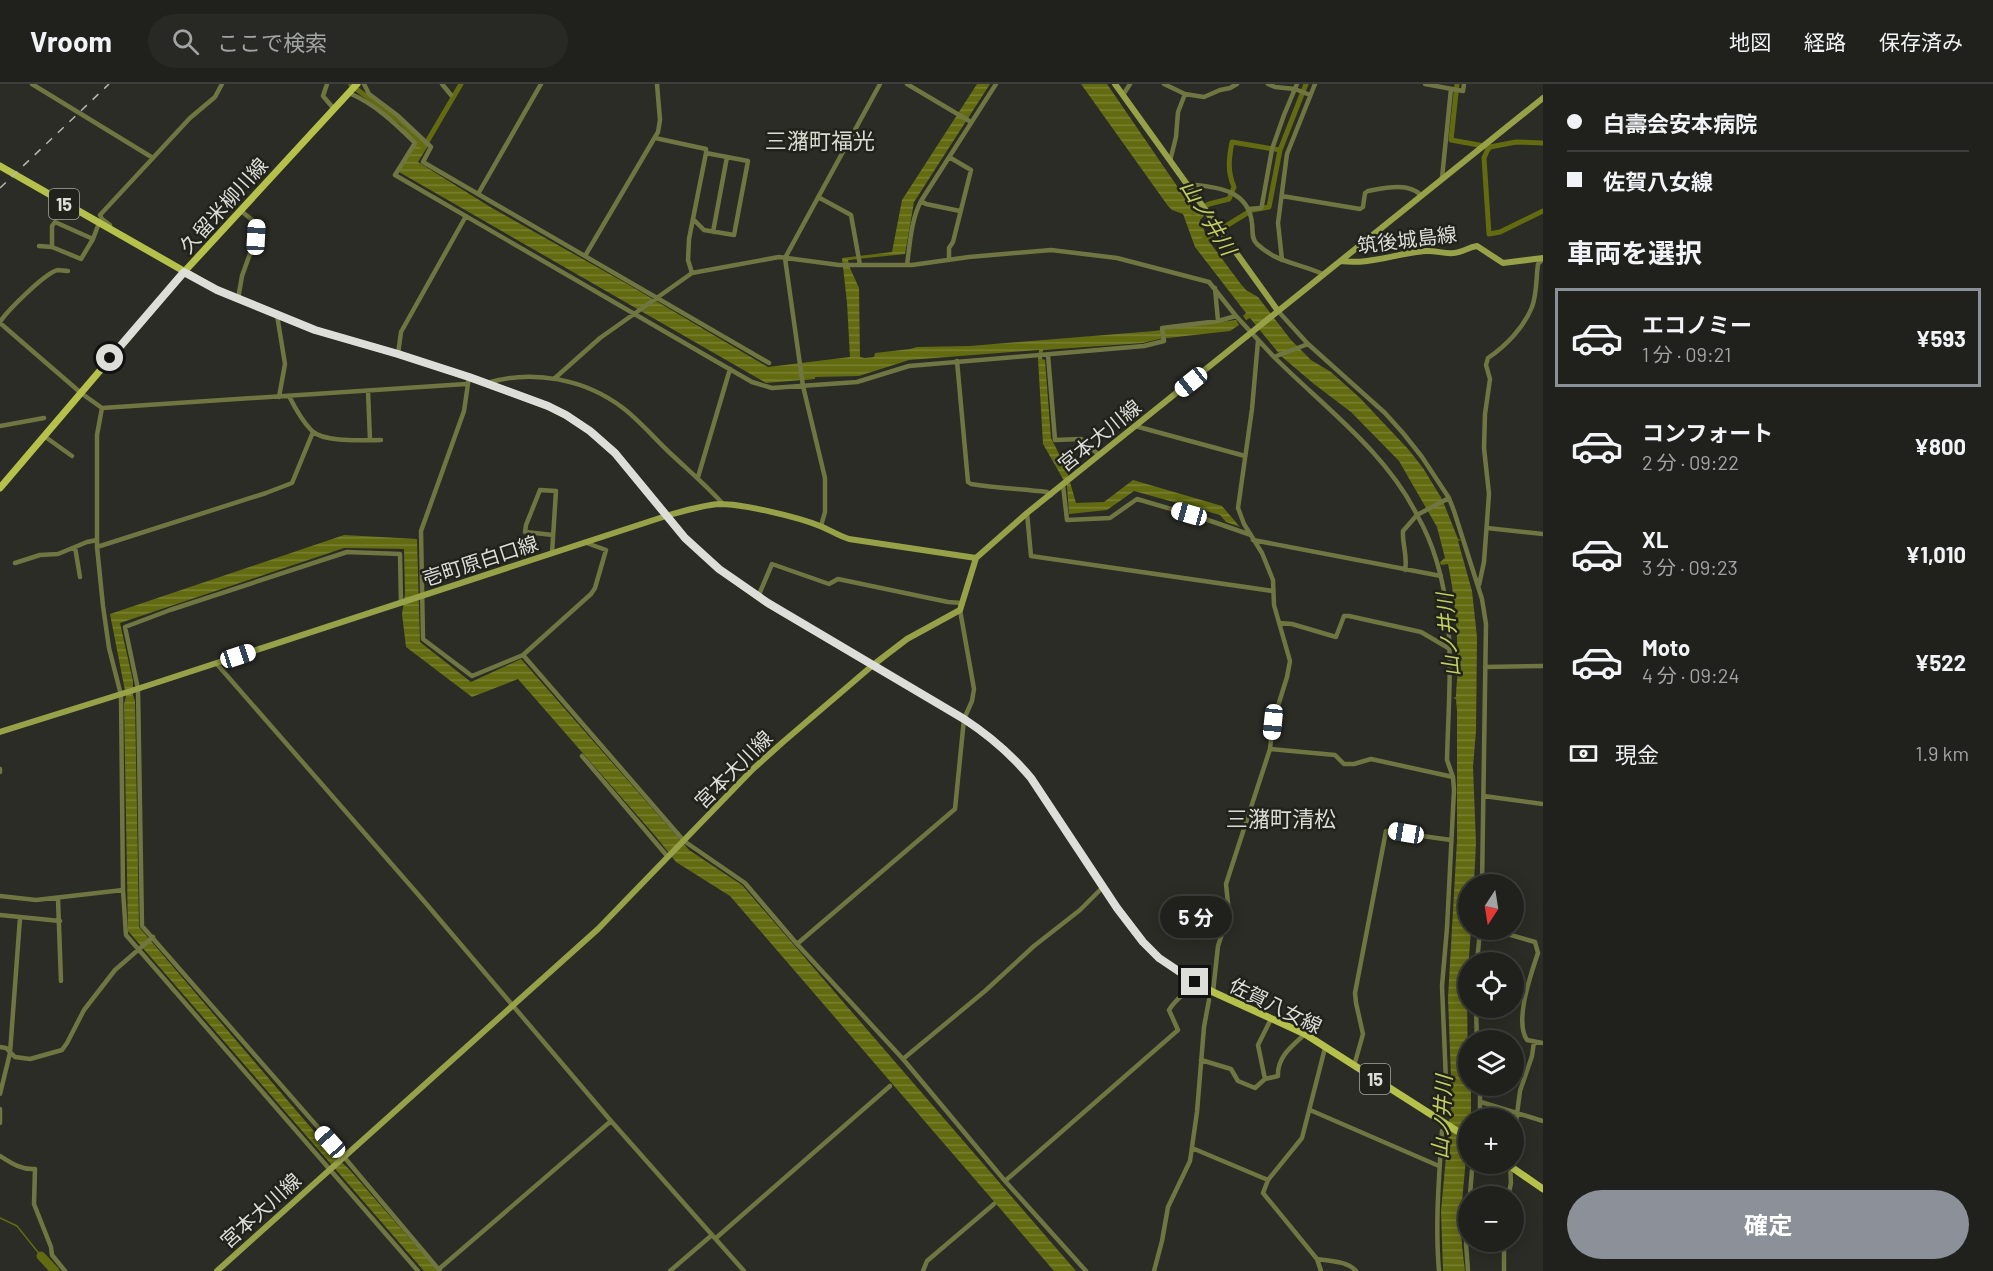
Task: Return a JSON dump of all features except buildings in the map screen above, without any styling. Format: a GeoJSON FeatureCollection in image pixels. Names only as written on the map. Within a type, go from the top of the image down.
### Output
{"type":"FeatureCollection","features":[{"type":"Feature","properties":{"kind":"main road","name":"久留米柳川線"},"geometry":{"type":"LineString","coordinates":[[0,488],[184,272],[357,84]]}},
{"type":"Feature","properties":{"kind":"main road"},"geometry":{"type":"LineString","coordinates":[[1115,84],[1277,312]]}},
{"type":"Feature","properties":{"kind":"main road"},"geometry":{"type":"LineString","coordinates":[[1341,261],[1543,98]]}},
{"type":"Feature","properties":{"kind":"main road","name":"佐賀八女線"},"geometry":{"type":"LineString","coordinates":[[2,167],[184,272],[238,299],[315,330],[398,354],[468,381],[486,384],[548,406],[590,431],[615,453],[685,538],[719,569],[758,597],[988,734],[1015,758],[1031,778],[1103,887],[1143,942],[1159,958],[1213,992],[1305,1034],[1443,1127],[1458,1134]]}},
{"type":"Feature","properties":{"kind":"main road","name":"筑後城島線"},"geometry":{"type":"LineString","coordinates":[[1277,312],[1341,261],[1369,262],[1386,256],[1427,250],[1447,254],[1477,246],[1503,263],[1543,258]]}},
{"type":"Feature","properties":{"kind":"main road","name":"宮本大川線"},"geometry":{"type":"LineString","coordinates":[[976,558],[1027,513],[1277,312]]}},
{"type":"Feature","properties":{"kind":"main road","name":"壱町原白口線"},"geometry":{"type":"LineString","coordinates":[[0,732],[136,690],[584,542],[709,505],[723,504],[793,517],[821,526],[836,535],[849,539],[976,558]]}},
{"type":"Feature","properties":{"kind":"main road"},"geometry":{"type":"LineString","coordinates":[[960,610],[976,558]]}},
{"type":"Feature","properties":{"kind":"main road","name":"宮本大川線"},"geometry":{"type":"LineString","coordinates":[[217,1271],[598,929],[768,756],[873,665],[907,639],[960,610]]}},
{"type":"Feature","properties":{"kind":"main road"},"geometry":{"type":"LineString","coordinates":[[1522,1174],[1543,1189]]}},
{"type":"Feature","properties":{"kind":"street"},"geometry":{"type":"LineString","coordinates":[[32,84],[153,158]]}},
{"type":"Feature","properties":{"kind":"street"},"geometry":{"type":"LineString","coordinates":[[109,229],[110,225],[100,215],[190,118],[215,97],[222,84]]}},
{"type":"Feature","properties":{"kind":"street"},"geometry":{"type":"LineString","coordinates":[[327,84],[323,96],[334,109]]}},
{"type":"Feature","properties":{"kind":"street"},"geometry":{"type":"LineString","coordinates":[[364,84],[369,94],[397,115],[431,147],[423,162],[769,363]]}},
{"type":"Feature","properties":{"kind":"street"},"geometry":{"type":"LineString","coordinates":[[442,84],[451,95]]}},
{"type":"Feature","properties":{"kind":"street"},"geometry":{"type":"LineString","coordinates":[[478,194],[541,84]]}},
{"type":"Feature","properties":{"kind":"street"},"geometry":{"type":"LineString","coordinates":[[585,256],[655,138],[660,120],[657,84]]}},
{"type":"Feature","properties":{"kind":"street"},"geometry":{"type":"LineString","coordinates":[[821,526],[825,512],[825,478],[803,384],[785,258],[880,84]]}},
{"type":"Feature","properties":{"kind":"street"},"geometry":{"type":"LineString","coordinates":[[907,84],[970,121]]}},
{"type":"Feature","properties":{"kind":"street"},"geometry":{"type":"LineString","coordinates":[[907,265],[916,210],[970,121],[996,84]]}},
{"type":"Feature","properties":{"kind":"street"},"geometry":{"type":"LineString","coordinates":[[1123,95],[1130,84]]}},
{"type":"Feature","properties":{"kind":"street"},"geometry":{"type":"LineString","coordinates":[[1164,84],[1185,94],[1204,97],[1237,84]]}},
{"type":"Feature","properties":{"kind":"street"},"geometry":{"type":"LineString","coordinates":[[1268,84],[1275,87],[1296,87],[1310,95]]}},
{"type":"Feature","properties":{"kind":"street"},"geometry":{"type":"LineString","coordinates":[[1282,260],[1278,223],[1287,154],[1315,84]]}},
{"type":"Feature","properties":{"kind":"street"},"geometry":{"type":"LineString","coordinates":[[1425,84],[1463,91],[1464,84]]}},
{"type":"Feature","properties":{"kind":"street"},"geometry":{"type":"LineString","coordinates":[[1248,209],[1261,208],[1272,149],[1296,87]]}},
{"type":"Feature","properties":{"kind":"street"},"geometry":{"type":"LineString","coordinates":[[1442,178],[1451,89]]}},
{"type":"Feature","properties":{"kind":"street"},"geometry":{"type":"LineString","coordinates":[[350,92],[391,120],[414,143],[395,175],[765,387],[857,382],[909,366],[1144,346],[1164,341],[1162,328],[1218,321],[1236,316]]}},
{"type":"Feature","properties":{"kind":"street"},"geometry":{"type":"LineString","coordinates":[[1170,162],[1176,137],[1178,112],[1185,94]]}},
{"type":"Feature","properties":{"kind":"street"},"geometry":{"type":"LineString","coordinates":[[655,138],[706,149],[687,254],[692,273]]}},
{"type":"Feature","properties":{"kind":"street"},"geometry":{"type":"LineString","coordinates":[[693,219],[702,229],[734,235],[740,210],[748,161],[706,153]]}},
{"type":"Feature","properties":{"kind":"street"},"geometry":{"type":"LineString","coordinates":[[713,232],[727,157]]}},
{"type":"Feature","properties":{"kind":"street"},"geometry":{"type":"LineString","coordinates":[[949,157],[971,170],[953,242],[949,248],[949,260]]}},
{"type":"Feature","properties":{"kind":"street"},"geometry":{"type":"LineString","coordinates":[[1186,184],[1224,189],[1233,193],[1248,209],[1252,217],[1253,240],[1272,257],[1323,274]]}},
{"type":"Feature","properties":{"kind":"street"},"geometry":{"type":"LineString","coordinates":[[1282,196],[1360,209],[1363,207],[1365,193],[1368,190],[1412,188],[1421,195]]}},
{"type":"Feature","properties":{"kind":"street"},"geometry":{"type":"LineString","coordinates":[[819,197],[851,216],[860,265]]}},
{"type":"Feature","properties":{"kind":"street"},"geometry":{"type":"LineString","coordinates":[[921,201],[960,211]]}},
{"type":"Feature","properties":{"kind":"street"},"geometry":{"type":"LineString","coordinates":[[238,299],[242,276],[256,237],[257,224],[240,210]]}},
{"type":"Feature","properties":{"kind":"street"},"geometry":{"type":"LineString","coordinates":[[398,354],[401,332],[466,216]]}},
{"type":"Feature","properties":{"kind":"street"},"geometry":{"type":"LineString","coordinates":[[52,247],[52,226],[55,222],[93,238]]}},
{"type":"Feature","properties":{"kind":"street"},"geometry":{"type":"LineString","coordinates":[[39,246],[52,247],[81,259],[99,224]]}},
{"type":"Feature","properties":{"kind":"street"},"geometry":{"type":"LineString","coordinates":[[555,378],[600,338],[692,273],[779,257],[839,265],[907,265],[1050,250],[1082,253],[1146,265],[1209,282],[1258,341],[1376,456],[1405,492],[1419,514],[1435,555],[1450,622],[1447,760],[1453,777],[1442,986],[1446,1081],[1444,1104]]}},
{"type":"Feature","properties":{"kind":"street"},"geometry":{"type":"LineString","coordinates":[[1479,586],[1484,562],[1489,481],[1484,441],[1490,379],[1486,361],[1513,337],[1533,306],[1538,264],[1543,258]]}},
{"type":"Feature","properties":{"kind":"street"},"geometry":{"type":"LineString","coordinates":[[68,271],[55,271],[40,282],[6,313],[0,322],[81,393],[102,408],[279,397],[468,381],[464,411],[421,531],[421,596],[423,639],[472,676],[523,656],[591,594],[595,588],[606,550],[584,542]]}},
{"type":"Feature","properties":{"kind":"street"},"geometry":{"type":"LineString","coordinates":[[1215,287],[1218,321]]}},
{"type":"Feature","properties":{"kind":"street"},"geometry":{"type":"LineString","coordinates":[[1277,312],[1307,344],[1385,413],[1404,433],[1448,499],[1479,586],[1486,624],[1482,874]]}},
{"type":"Feature","properties":{"kind":"street"},"geometry":{"type":"LineString","coordinates":[[277,315],[285,364],[279,397]]}},
{"type":"Feature","properties":{"kind":"street"},"geometry":{"type":"LineString","coordinates":[[1213,992],[1218,946],[1229,913],[1226,884],[1270,749],[1273,722],[1290,666],[1274,605],[1273,580],[1262,553],[1244,524],[1239,508],[1258,341]]}},
{"type":"Feature","properties":{"kind":"street"},"geometry":{"type":"LineString","coordinates":[[1275,356],[1307,344]]}},
{"type":"Feature","properties":{"kind":"street"},"geometry":{"type":"LineString","coordinates":[[1258,350],[1269,352]]}},
{"type":"Feature","properties":{"kind":"street"},"geometry":{"type":"LineString","coordinates":[[1048,355],[1055,440],[1081,439],[1099,455]]}},
{"type":"Feature","properties":{"kind":"street"},"geometry":{"type":"LineString","coordinates":[[957,362],[968,482],[998,488],[1047,492],[1051,495]]}},
{"type":"Feature","properties":{"kind":"street"},"geometry":{"type":"LineString","coordinates":[[698,477],[730,369]]}},
{"type":"Feature","properties":{"kind":"street"},"geometry":{"type":"LineString","coordinates":[[486,384],[509,378],[555,378],[590,388],[612,400],[638,421],[698,477],[723,504]]}},
{"type":"Feature","properties":{"kind":"street"},"geometry":{"type":"LineString","coordinates":[[368,390],[370,440]]}},
{"type":"Feature","properties":{"kind":"street"},"geometry":{"type":"LineString","coordinates":[[289,396],[313,432],[334,439],[381,440]]}},
{"type":"Feature","properties":{"kind":"street"},"geometry":{"type":"LineString","coordinates":[[102,408],[97,435],[97,540],[102,606],[109,648],[123,694],[123,890],[126,935],[331,1168],[418,1271]]}},
{"type":"Feature","properties":{"kind":"street"},"geometry":{"type":"LineString","coordinates":[[0,426],[44,418]]}},
{"type":"Feature","properties":{"kind":"street"},"geometry":{"type":"LineString","coordinates":[[1135,426],[1245,456]]}},
{"type":"Feature","properties":{"kind":"street"},"geometry":{"type":"LineString","coordinates":[[98,547],[292,483],[313,432]]}},
{"type":"Feature","properties":{"kind":"street"},"geometry":{"type":"LineString","coordinates":[[45,436],[72,456]]}},
{"type":"Feature","properties":{"kind":"street"},"geometry":{"type":"LineString","coordinates":[[1063,485],[1067,520],[1110,518],[1137,499],[1205,519],[1252,538],[1441,576]]}},
{"type":"Feature","properties":{"kind":"street"},"geometry":{"type":"LineString","coordinates":[[552,554],[554,535],[556,491],[540,490],[525,532],[554,535]]}},
{"type":"Feature","properties":{"kind":"street"},"geometry":{"type":"LineString","coordinates":[[1405,570],[1407,562],[1403,552],[1403,531],[1419,514],[1448,499]]}},
{"type":"Feature","properties":{"kind":"street"},"geometry":{"type":"LineString","coordinates":[[1027,513],[1031,556],[1273,591]]}},
{"type":"Feature","properties":{"kind":"street"},"geometry":{"type":"LineString","coordinates":[[1487,528],[1543,534]]}},
{"type":"Feature","properties":{"kind":"street"},"geometry":{"type":"LineString","coordinates":[[15,563],[40,555],[58,554],[97,540]]}},
{"type":"Feature","properties":{"kind":"street"},"geometry":{"type":"LineString","coordinates":[[75,547],[80,577]]}},
{"type":"Feature","properties":{"kind":"street"},"geometry":{"type":"LineString","coordinates":[[402,602],[400,554],[347,552],[125,627],[136,690],[142,926],[439,1270],[611,1121]]}},
{"type":"Feature","properties":{"kind":"street"},"geometry":{"type":"LineString","coordinates":[[758,597],[772,564],[829,584],[838,579],[962,603]]}},
{"type":"Feature","properties":{"kind":"street"},"geometry":{"type":"LineString","coordinates":[[797,944],[955,810],[964,719],[972,701],[974,689],[960,610]]}},
{"type":"Feature","properties":{"kind":"street"},"geometry":{"type":"LineString","coordinates":[[1279,623],[1292,624],[1336,637],[1344,616],[1349,616],[1421,632],[1450,649]]}},
{"type":"Feature","properties":{"kind":"street"},"geometry":{"type":"LineString","coordinates":[[523,656],[683,842],[745,883],[797,944],[903,1059],[1005,1181],[1086,1271]]}},
{"type":"Feature","properties":{"kind":"street"},"geometry":{"type":"LineString","coordinates":[[216,663],[611,1121],[744,1271]]}},
{"type":"Feature","properties":{"kind":"street"},"geometry":{"type":"LineString","coordinates":[[1485,667],[1543,666]]}},
{"type":"Feature","properties":{"kind":"street"},"geometry":{"type":"LineString","coordinates":[[1270,749],[1335,755],[1344,764],[1354,764],[1371,759],[1453,777]]}},
{"type":"Feature","properties":{"kind":"street"},"geometry":{"type":"LineString","coordinates":[[582,756],[669,855]]}},
{"type":"Feature","properties":{"kind":"street"},"geometry":{"type":"LineString","coordinates":[[1484,796],[1543,804]]}},
{"type":"Feature","properties":{"kind":"street"},"geometry":{"type":"LineString","coordinates":[[1354,1066],[1363,1034],[1355,993],[1386,831],[1451,840]]}},
{"type":"Feature","properties":{"kind":"street"},"geometry":{"type":"LineString","coordinates":[[903,1059],[985,991],[1034,946],[1080,910],[1103,887]]}},
{"type":"Feature","properties":{"kind":"street"},"geometry":{"type":"LineString","coordinates":[[0,896],[36,900],[58,899],[123,890]]}},
{"type":"Feature","properties":{"kind":"street"},"geometry":{"type":"LineString","coordinates":[[58,899],[61,981]]}},
{"type":"Feature","properties":{"kind":"street"},"geometry":{"type":"LineString","coordinates":[[0,915],[60,921]]}},
{"type":"Feature","properties":{"kind":"street"},"geometry":{"type":"LineString","coordinates":[[0,1094],[10,1053],[20,918]]}},
{"type":"Feature","properties":{"kind":"street"},"geometry":{"type":"LineString","coordinates":[[0,1047],[6,1048],[15,1057],[30,1059],[62,1050],[68,1043],[84,1010],[115,969],[153,937]]}},
{"type":"Feature","properties":{"kind":"street"},"geometry":{"type":"LineString","coordinates":[[1524,939],[1534,942],[1540,954],[1526,992],[1523,1034],[1527,1040],[1543,1043]]}},
{"type":"Feature","properties":{"kind":"street"},"geometry":{"type":"LineString","coordinates":[[1005,1181],[1178,1030],[1169,1010],[1176,999],[1188,992],[1195,982]]}},
{"type":"Feature","properties":{"kind":"street"},"geometry":{"type":"LineString","coordinates":[[1154,1271],[1168,1207],[1186,1171],[1192,1148],[1204,1027],[1209,1000]]}},
{"type":"Feature","properties":{"kind":"street"},"geometry":{"type":"LineString","coordinates":[[1265,1079],[1258,1045],[1271,1019]]}},
{"type":"Feature","properties":{"kind":"street"},"geometry":{"type":"LineString","coordinates":[[1202,1060],[1231,1069],[1238,1081],[1256,1088],[1265,1079],[1278,1076],[1278,1067],[1285,1053],[1305,1034]]}},
{"type":"Feature","properties":{"kind":"street"},"geometry":{"type":"LineString","coordinates":[[1518,1108],[1520,1091],[1532,1056],[1534,1042]]}},
{"type":"Feature","properties":{"kind":"street"},"geometry":{"type":"LineString","coordinates":[[1321,1271],[1317,1259],[1263,1193],[1268,1180],[1302,1138],[1325,1048]]}},
{"type":"Feature","properties":{"kind":"street"},"geometry":{"type":"LineString","coordinates":[[670,1271],[890,1086]]}},
{"type":"Feature","properties":{"kind":"street"},"geometry":{"type":"LineString","coordinates":[[1481,1096],[1481,1108]]}},
{"type":"Feature","properties":{"kind":"street"},"geometry":{"type":"LineString","coordinates":[[1481,1102],[1501,1108]]}},
{"type":"Feature","properties":{"kind":"street"},"geometry":{"type":"LineString","coordinates":[[0,1108],[0,1123]]}},
{"type":"Feature","properties":{"kind":"street"},"geometry":{"type":"LineString","coordinates":[[1310,1110],[1438,1166]]}},
{"type":"Feature","properties":{"kind":"street"},"geometry":{"type":"LineString","coordinates":[[1524,1115],[1543,1121]]}},
{"type":"Feature","properties":{"kind":"street"},"geometry":{"type":"LineString","coordinates":[[1439,1271],[1436,1228],[1438,1166],[1443,1127]]}},
{"type":"Feature","properties":{"kind":"street"},"geometry":{"type":"LineString","coordinates":[[1192,1148],[1268,1180]]}},
{"type":"Feature","properties":{"kind":"street"},"geometry":{"type":"LineString","coordinates":[[0,1156],[19,1167],[27,1170],[34,1169],[34,1204],[51,1246],[52,1255],[65,1271]]}},
{"type":"Feature","properties":{"kind":"street"},"geometry":{"type":"LineString","coordinates":[[1468,1271],[1466,1219],[1472,1174]]}},
{"type":"Feature","properties":{"kind":"street"},"geometry":{"type":"LineString","coordinates":[[923,1271],[927,1261],[993,1204]]}},
{"type":"Feature","properties":{"kind":"street"},"geometry":{"type":"LineString","coordinates":[[1504,1252],[1504,1271]]}},
{"type":"Feature","properties":{"kind":"street"},"geometry":{"type":"LineString","coordinates":[[1317,1259],[1346,1264],[1352,1266],[1356,1271]]}},
{"type":"Feature","properties":{"kind":"shaded area"},"geometry":{"type":"Polygon","coordinates":[[[977,84],[990,84],[914,202],[905,254],[848,260],[859,288],[860,357],[874,357],[875,353],[917,347],[970,346],[1154,331],[1236,320],[1239,325],[1230,331],[1143,343],[1043,350],[1042,359],[1045,360],[1051,438],[1066,468],[1076,503],[1104,502],[1133,480],[1222,506],[1240,527],[1226,522],[1220,515],[1134,491],[1107,510],[1069,514],[1067,486],[1043,444],[1039,350],[909,360],[859,376],[815,377],[815,379],[766,383],[399,172],[420,138],[428,146],[418,162],[492,208],[768,367],[850,357],[842,258],[892,252],[902,200],[977,84]]]}},
{"type":"Feature","properties":{"kind":"shaded area"},"geometry":{"type":"Polygon","coordinates":[[[1081,84],[1107,84],[1190,205],[1193,208],[1196,205],[1204,216],[1200,220],[1208,240],[1240,283],[1246,290],[1258,297],[1291,340],[1311,360],[1331,372],[1360,398],[1408,449],[1442,499],[1458,539],[1461,540],[1458,541],[1472,591],[1477,637],[1476,731],[1473,767],[1476,843],[1475,874],[1458,874],[1458,940],[1470,940],[1469,952],[1458,952],[1458,1018],[1467,1018],[1467,1030],[1458,1030],[1458,1096],[1471,1096],[1471,1108],[1458,1108],[1458,1174],[1465,1174],[1464,1186],[1458,1186],[1458,1252],[1463,1252],[1465,1271],[1443,1271],[1441,1211],[1452,1103],[1448,998],[1457,840],[1457,711],[1456,699],[1453,698],[1456,697],[1458,664],[1448,564],[1441,565],[1440,562],[1445,558],[1437,527],[1399,461],[1351,412],[1281,356],[1250,318],[1246,320],[1243,316],[1246,313],[1195,247],[1183,214],[1168,206],[1081,84]]]}},
{"type":"Feature","properties":{"kind":"shaded area"},"geometry":{"type":"Polygon","coordinates":[[[344,535],[417,539],[420,642],[471,682],[521,659],[689,850],[742,885],[1076,1271],[1054,1271],[730,896],[676,862],[518,679],[472,697],[406,647],[402,614],[405,594],[404,549],[344,548],[120,623],[133,681],[135,701],[139,927],[337,1158],[438,1271],[424,1271],[128,931],[124,704],[126,696],[110,614],[344,535]]]}},
{"type":"Feature","properties":{"kind":"waterway"},"geometry":{"type":"LineString","coordinates":[[352,84],[402,123],[421,145]]}},
{"type":"Feature","properties":{"kind":"waterway"},"geometry":{"type":"LineString","coordinates":[[424,147],[461,84]]}},
{"type":"Feature","properties":{"kind":"waterway","name":"山ノ井川"},"geometry":{"type":"LineString","coordinates":[[1203,240],[1252,210],[1269,207],[1280,150],[1306,84]]}},
{"type":"Feature","properties":{"kind":"waterway"},"geometry":{"type":"LineString","coordinates":[[1457,84],[1451,140],[1490,147],[1516,142],[1543,143]]}},
{"type":"Feature","properties":{"kind":"waterway","name":"山ノ井川"},"geometry":{"type":"LineString","coordinates":[[1193,213],[1209,204],[1229,199],[1234,187],[1229,164],[1232,142],[1280,150]]}},
{"type":"Feature","properties":{"kind":"waterway"},"geometry":{"type":"LineString","coordinates":[[1490,147],[1484,158],[1489,234],[1500,232],[1543,211]]}},
{"type":"Feature","properties":{"kind":"waterway"},"geometry":{"type":"LineString","coordinates":[[0,1218],[17,1226],[41,1256]]}},
{"type":"Feature","properties":{"kind":"waterway"},"geometry":{"type":"LineString","coordinates":[[41,1256],[55,1271]]}},
{"type":"Feature","properties":{"kind":"railway"},"geometry":{"type":"LineString","coordinates":[[0,188],[109,84]]}},
{"type":"Feature","properties":{"kind":"district","name":"三潴町福光"},"geometry":{"type":"Point","coordinates":[820,140]}},
{"type":"Feature","properties":{"kind":"district","name":"三潴町清松"},"geometry":{"type":"Point","coordinates":[1281,818]}},
{"type":"Feature","properties":{"kind":"route"},"geometry":{"type":"LineString","coordinates":[[110,358],[184,272],[217,290],[315,330],[469,377],[548,406],[566,415],[590,431],[615,453],[685,538],[719,569],[758,597],[988,734],[1015,758],[1031,778],[1117,908],[1143,942],[1159,958],[1195,982]]}}]}
